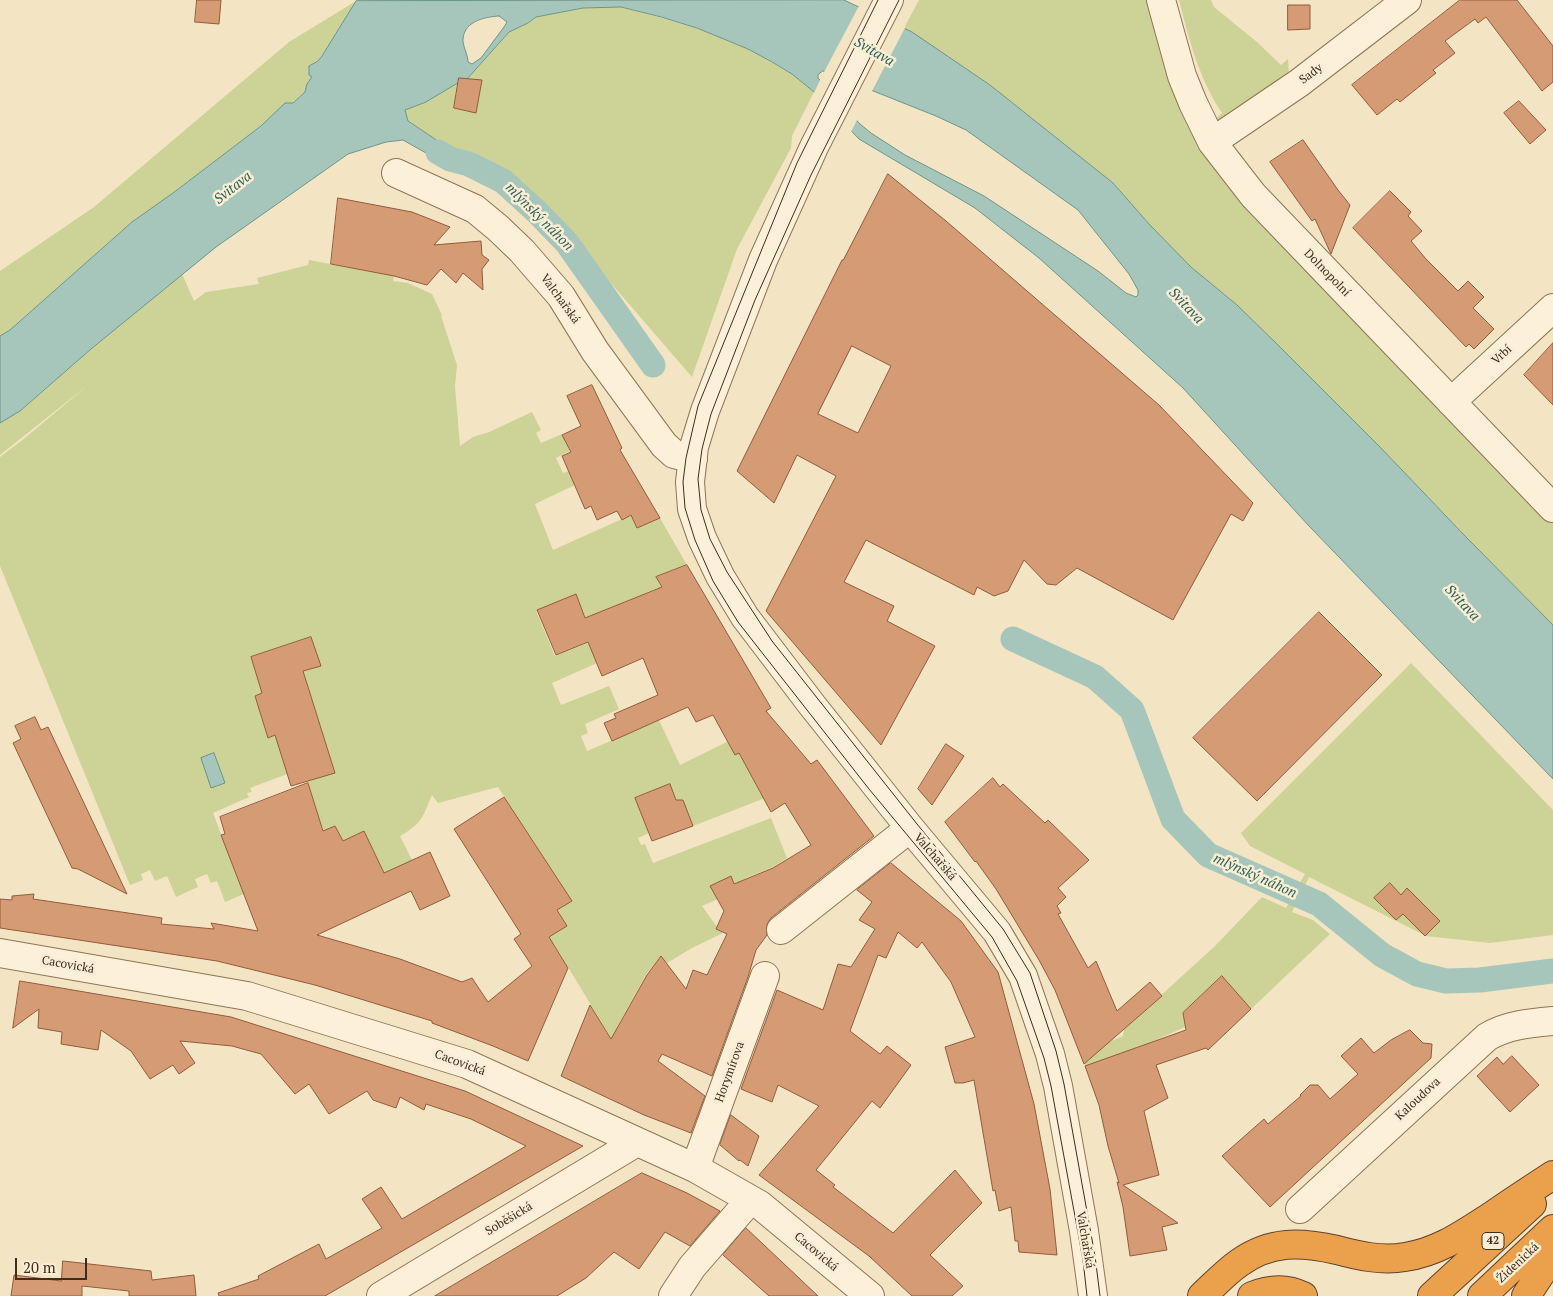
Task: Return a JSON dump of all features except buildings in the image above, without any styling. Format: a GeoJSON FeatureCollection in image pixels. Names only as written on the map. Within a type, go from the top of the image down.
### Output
{"type":"FeatureCollection","features":[{"type":"Feature","properties":{"kind":"highway"},"geometry":{"type":"LineString","coordinates":[[1202,1296],[1238,1263],[1267,1248],[1300,1244],[1367,1257],[1385,1258],[1403,1258],[1424,1253],[1444,1246],[1462,1235],[1553,1174]]}},
{"type":"Feature","properties":{"kind":"highway","name":"42"},"geometry":{"type":"LineString","coordinates":[[1432,1296],[1553,1184]]}},
{"type":"Feature","properties":{"kind":"highway"},"geometry":{"type":"LineString","coordinates":[[1526,1296],[1547,1243]]}},
{"type":"Feature","properties":{"kind":"highway","name":"Židenická"},"geometry":{"type":"LineString","coordinates":[[1482,1296],[1547,1243]]}},
{"type":"Feature","properties":{"kind":"highway"},"geometry":{"type":"LineString","coordinates":[[1252,1296],[1270,1290],[1283,1290],[1303,1296]]}},
{"type":"Feature","properties":{"kind":"street","name":"Dolnopolní"},"geometry":{"type":"LineString","coordinates":[[1161,0],[1182,76],[1212,142],[1253,195],[1553,508]]}},
{"type":"Feature","properties":{"kind":"street","name":"Sady"},"geometry":{"type":"LineString","coordinates":[[1212,142],[1299,83],[1407,0]]}},
{"type":"Feature","properties":{"kind":"street","name":"Valchařská"},"geometry":{"type":"LineString","coordinates":[[887,4],[814,148],[763,260],[705,411],[694,447],[690,482],[692,509],[702,538],[720,576],[745,617],[910,828],[998,932],[1023,976],[1050,1054],[1058,1086],[1084,1231],[1093,1296]]}},
{"type":"Feature","properties":{"kind":"street","name":"Valchařská"},"geometry":{"type":"LineString","coordinates":[[396,173],[475,208],[522,251],[561,296],[595,351],[664,445],[674,454],[692,459]]}},
{"type":"Feature","properties":{"kind":"street","name":"Vrbí"},"geometry":{"type":"LineString","coordinates":[[1451,402],[1553,308]]}},
{"type":"Feature","properties":{"kind":"street"},"geometry":{"type":"LineString","coordinates":[[781,930],[910,828]]}},
{"type":"Feature","properties":{"kind":"street","name":"Cacovická"},"geometry":{"type":"LineString","coordinates":[[0,953],[247,996],[466,1064],[695,1168],[760,1205],[870,1296]]}},
{"type":"Feature","properties":{"kind":"street","name":"Horymírova"},"geometry":{"type":"LineString","coordinates":[[695,1168],[764,976]]}},
{"type":"Feature","properties":{"kind":"street","name":"Kaloudova"},"geometry":{"type":"LineString","coordinates":[[1300,1209],[1487,1037],[1497,1031],[1513,1026],[1553,1022]]}},
{"type":"Feature","properties":{"kind":"street","name":"Soběšická"},"geometry":{"type":"LineString","coordinates":[[381,1296],[637,1142]]}},
{"type":"Feature","properties":{"kind":"street"},"geometry":{"type":"LineString","coordinates":[[673,1296],[692,1267],[750,1200]]}},
{"type":"Feature","properties":{"kind":"green space"},"geometry":{"type":"Polygon","coordinates":[[[919,0],[1148,0],[1258,214],[1553,522],[1553,625],[1278,345],[1237,305],[1191,267],[1149,224],[1113,183],[990,85],[904,28],[919,0]]]}},
{"type":"Feature","properties":{"kind":"green space"},"geometry":{"type":"Polygon","coordinates":[[[1179,0],[1211,0],[1214,7],[1257,42],[1281,65],[1288,59],[1289,76],[1222,121],[1213,121],[1222,113],[1201,73],[1179,0]]]}},
{"type":"Feature","properties":{"kind":"green space"},"geometry":{"type":"Polygon","coordinates":[[[356,1],[322,56],[318,61],[309,66],[313,76],[305,92],[292,103],[285,104],[261,126],[132,222],[10,330],[0,336],[0,271],[94,207],[289,42],[356,1]]]}},
{"type":"Feature","properties":{"kind":"green space"},"geometry":{"type":"Polygon","coordinates":[[[621,7],[697,28],[748,49],[792,74],[814,92],[792,136],[791,148],[737,249],[692,377],[558,222],[509,172],[453,153],[408,121],[404,110],[426,102],[459,82],[476,112],[482,81],[467,79],[509,32],[536,17],[583,8],[621,7]]]}},
{"type":"Feature","properties":{"kind":"green space"},"geometry":{"type":"Polygon","coordinates":[[[309,260],[394,276],[393,281],[408,283],[432,294],[442,315],[457,365],[455,386],[460,446],[473,437],[489,432],[532,412],[541,430],[536,433],[541,443],[562,434],[570,451],[556,458],[563,473],[572,470],[579,483],[535,504],[553,550],[631,515],[660,518],[687,565],[656,577],[663,590],[658,592],[655,589],[598,613],[592,617],[588,625],[575,594],[536,611],[555,656],[600,638],[597,663],[552,683],[561,705],[609,686],[619,709],[585,724],[588,733],[581,736],[587,751],[659,720],[680,765],[745,733],[754,781],[762,796],[810,765],[765,798],[693,826],[683,800],[676,800],[670,785],[636,798],[649,833],[638,838],[641,845],[645,844],[653,863],[771,818],[787,858],[773,867],[746,878],[729,894],[702,906],[717,927],[716,929],[723,933],[667,963],[660,957],[647,973],[617,1027],[624,1031],[619,1041],[611,1038],[554,944],[543,950],[538,943],[567,926],[558,910],[572,901],[498,787],[438,803],[432,795],[418,823],[400,836],[414,864],[384,878],[368,845],[370,844],[364,831],[351,837],[344,843],[335,826],[324,831],[311,797],[308,781],[335,772],[303,671],[320,665],[311,637],[251,657],[262,693],[255,696],[268,738],[275,735],[287,774],[250,788],[252,792],[247,793],[249,797],[213,813],[244,894],[225,902],[217,881],[211,883],[207,874],[195,879],[198,887],[176,897],[167,876],[155,881],[150,870],[141,874],[143,880],[130,885],[0,566],[0,457],[88,385],[0,455],[0,423],[20,411],[182,274],[194,301],[206,292],[259,284],[257,278],[308,265],[309,260]]]}},
{"type":"Feature","properties":{"kind":"green space"},"geometry":{"type":"Polygon","coordinates":[[[1411,663],[1553,810],[1553,935],[1490,943],[1426,936],[1309,877],[1292,912],[1313,920],[1330,934],[1208,1050],[1185,1027],[1086,1067],[1080,1054],[1123,1036],[1124,1029],[1215,946],[1262,897],[1286,908],[1305,874],[1250,846],[1241,833],[1411,663]]]}},
{"type":"Feature","properties":{"kind":"water","name":"Svitava"},"geometry":{"type":"Polygon","coordinates":[[[844,0],[912,32],[990,85],[1113,183],[1149,224],[1191,267],[1237,305],[1278,345],[1553,625],[1553,779],[1309,526],[1183,388],[1039,258],[975,208],[859,139],[814,92],[792,74],[748,49],[697,28],[621,7],[583,8],[536,17],[509,32],[467,79],[426,102],[405,110],[408,121],[453,153],[471,158],[466,169],[449,166],[403,140],[386,142],[348,154],[216,247],[91,349],[20,411],[0,423],[0,336],[10,330],[132,222],[261,126],[285,103],[293,103],[305,92],[307,84],[312,77],[309,75],[309,66],[318,61],[322,56],[356,1],[844,0]],[[499,16],[480,19],[466,30],[463,42],[468,62],[472,64],[481,58],[504,27],[507,22],[499,16]],[[823,71],[818,75],[818,78],[860,124],[871,133],[905,155],[984,196],[1098,271],[1126,293],[1136,297],[1138,295],[1138,290],[1129,274],[1078,210],[966,130],[823,71]]]}},
{"type":"Feature","properties":{"kind":"water"},"geometry":{"type":"Polygon","coordinates":[[[214,753],[225,783],[211,788],[201,758],[214,753]]]}},
{"type":"Feature","properties":{"kind":"pier"},"geometry":{"type":"Polygon","coordinates":[[[860,4],[906,26],[871,93],[823,74],[860,4]]]}},
{"type":"Feature","properties":{"kind":"pier"},"geometry":{"type":"Polygon","coordinates":[[[821,78],[858,118],[850,134],[813,95],[821,78]]]}},
{"type":"Feature","properties":{"kind":"waterway","name":"mlýnský náhon"},"geometry":{"type":"LineString","coordinates":[[438,152],[450,159],[469,164],[503,181],[537,212],[567,243],[653,365]]}},
{"type":"Feature","properties":{"kind":"waterway","name":"mlýnský náhon"},"geometry":{"type":"LineString","coordinates":[[1013,639],[1095,677],[1132,710],[1173,819],[1208,855],[1319,904],[1382,955],[1417,974],[1446,981],[1480,980],[1553,971]]}},
{"type":"Feature","properties":{"kind":"tram line"},"geometry":{"type":"LineString","coordinates":[[878,0],[797,163],[698,406],[686,458],[683,482],[685,508],[695,540],[713,581],[738,622],[869,789],[992,937],[1017,981],[1044,1058],[1051,1086],[1083,1260],[1087,1296]]}},
{"type":"Feature","properties":{"kind":"tram line"},"geometry":{"type":"LineString","coordinates":[[899,0],[811,175],[755,300],[711,414],[702,449],[698,479],[701,510],[710,539],[727,572],[772,641],[1003,929],[1030,973],[1056,1051],[1064,1084],[1095,1256],[1100,1296]]}}]}
